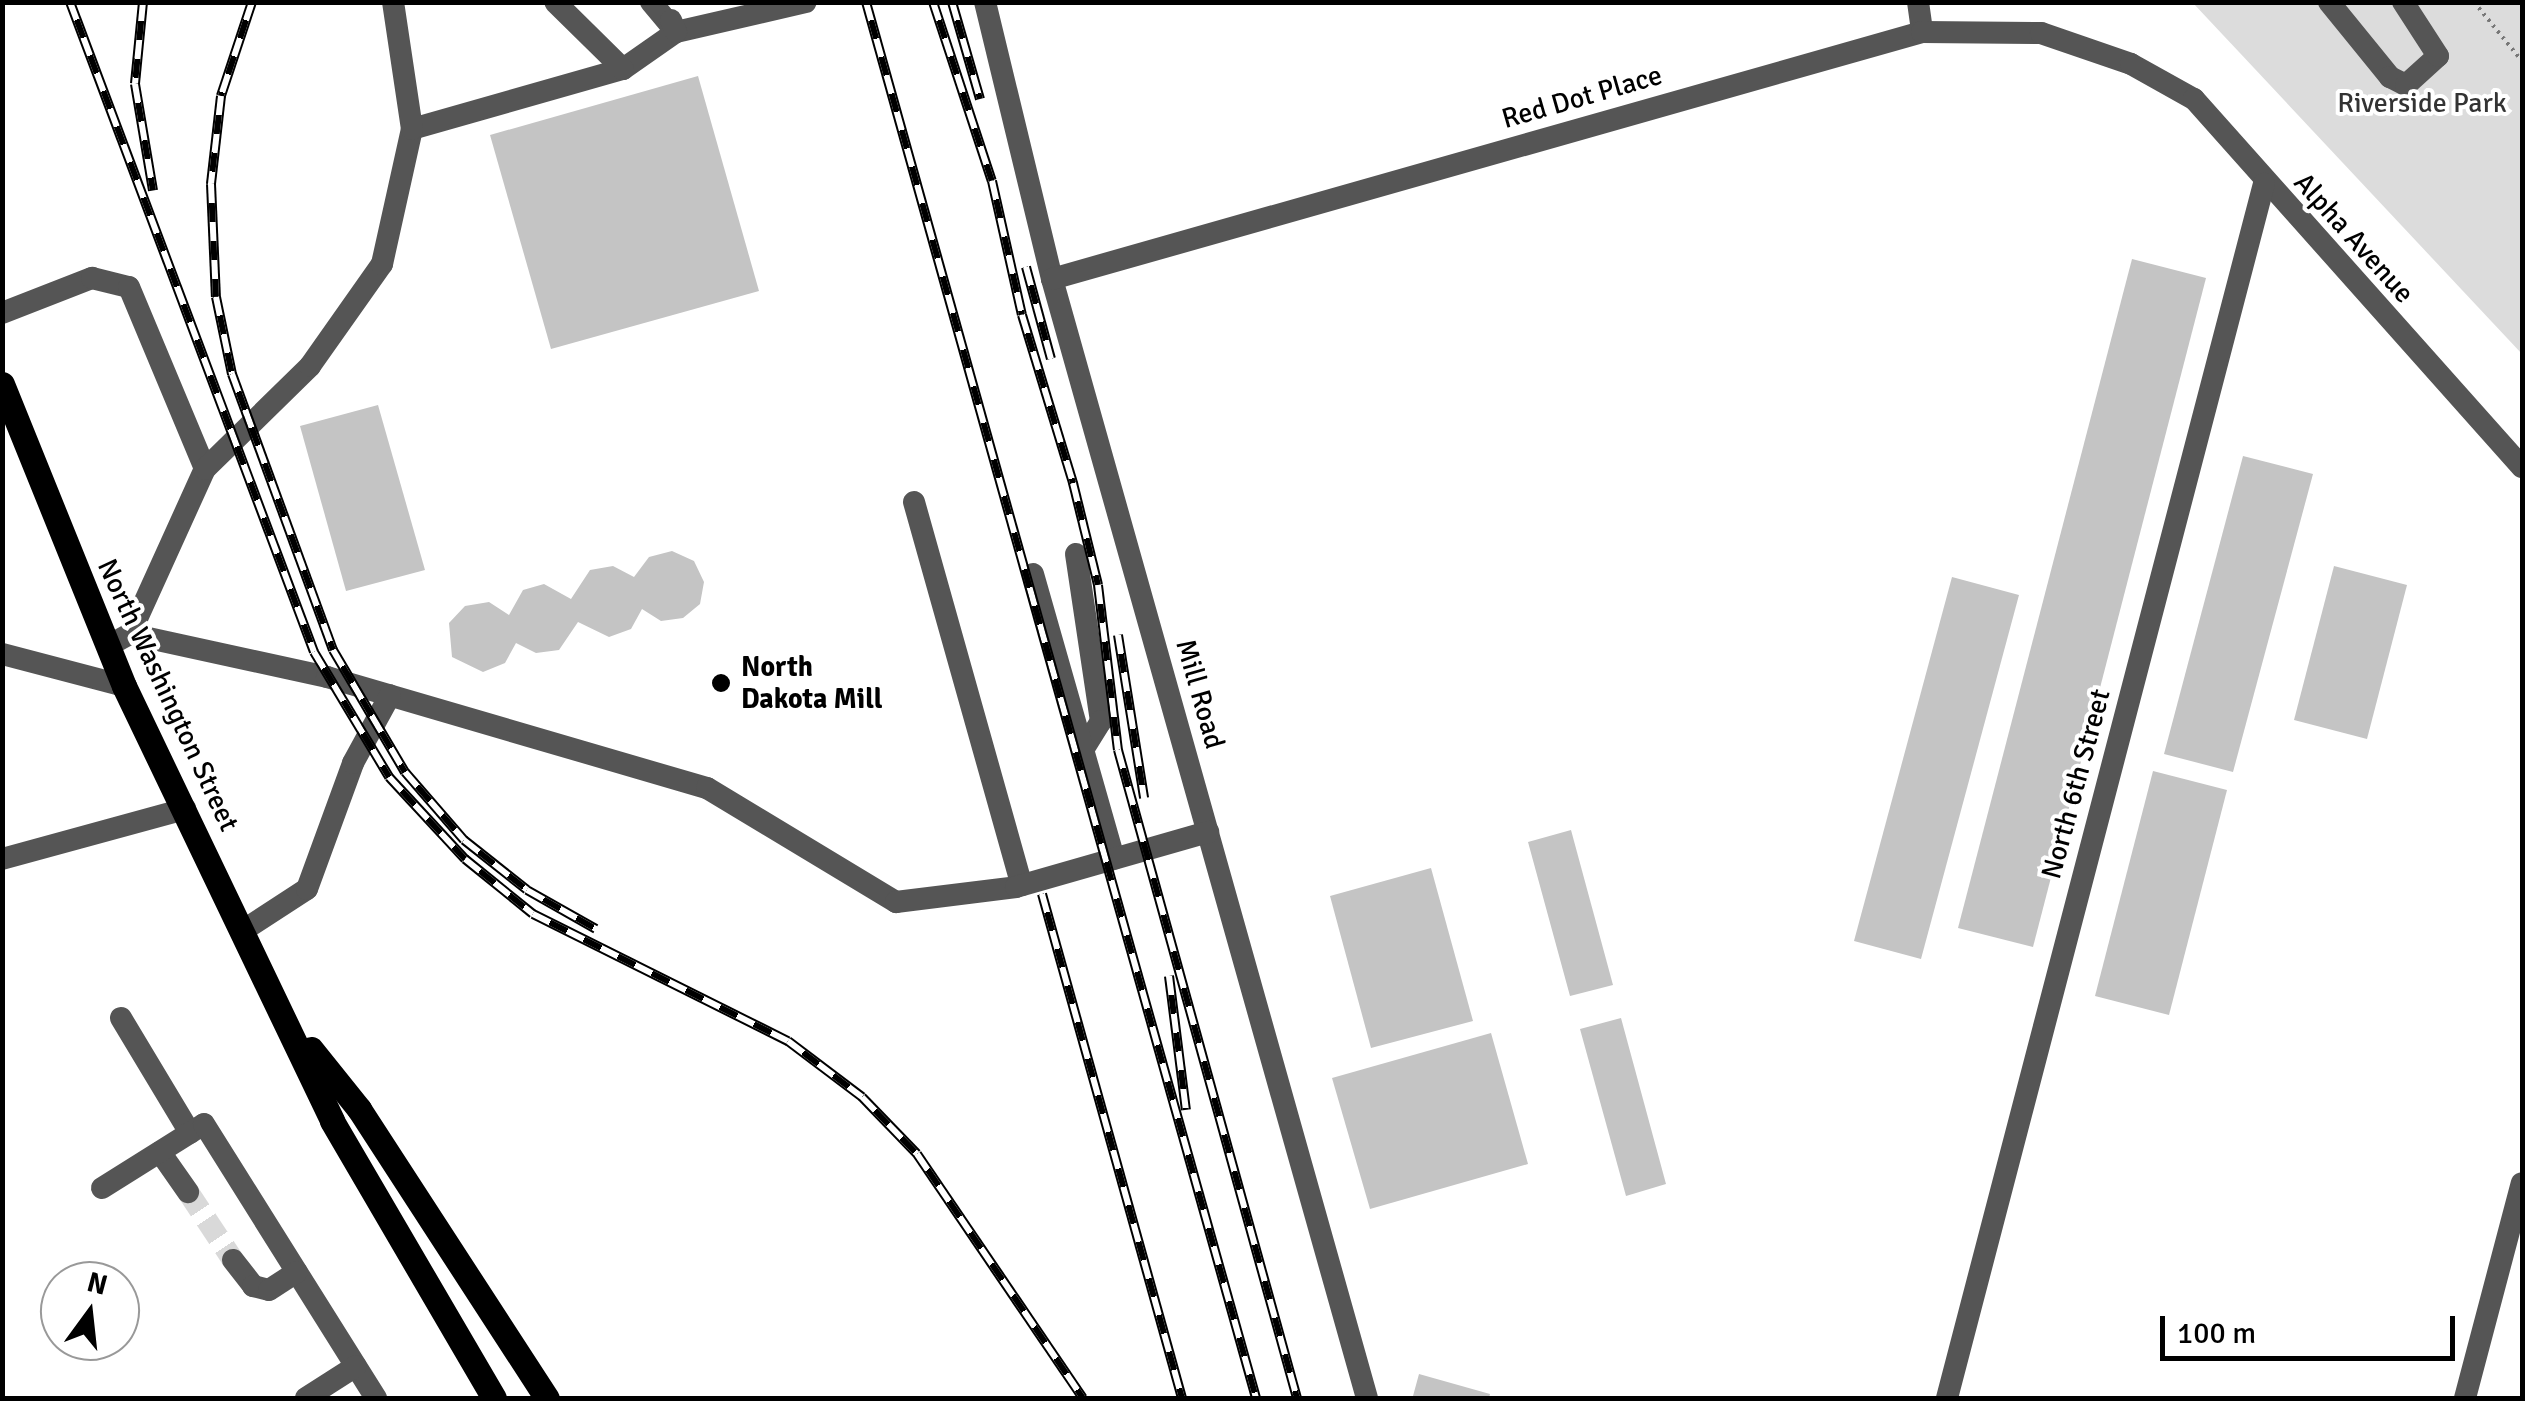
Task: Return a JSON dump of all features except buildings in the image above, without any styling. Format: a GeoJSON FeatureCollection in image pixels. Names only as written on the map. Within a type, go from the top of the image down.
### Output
{"type":"FeatureCollection","features":[{"type":"Feature","properties":{"kind":"main road","name":"North Washington Street"},"geometry":{"type":"LineString","coordinates":[[2,384],[119,640],[124,686],[292,1026],[332,1122],[494,1398]]}},
{"type":"Feature","properties":{"kind":"main road","name":"North Washington Street"},"geometry":{"type":"LineString","coordinates":[[292,1026],[359,1108],[546,1398]]}},
{"type":"Feature","properties":{"kind":"street"},"geometry":{"type":"LineString","coordinates":[[394,2],[412,129],[382,264],[310,366],[205,468],[119,640],[390,694],[707,788],[896,902],[1022,885],[1208,832]]}},
{"type":"Feature","properties":{"kind":"street"},"geometry":{"type":"LineString","coordinates":[[555,2],[623,68]]}},
{"type":"Feature","properties":{"kind":"street"},"geometry":{"type":"LineString","coordinates":[[651,2],[676,32]]}},
{"type":"Feature","properties":{"kind":"street"},"geometry":{"type":"LineString","coordinates":[[665,2],[676,32]]}},
{"type":"Feature","properties":{"kind":"street"},"geometry":{"type":"LineString","coordinates":[[412,129],[623,68],[676,32],[806,2]]}},
{"type":"Feature","properties":{"kind":"street","name":"Mill Road"},"geometry":{"type":"LineString","coordinates":[[986,2],[1052,279],[1367,1398]]}},
{"type":"Feature","properties":{"kind":"street"},"geometry":{"type":"LineString","coordinates":[[1918,2],[1922,32]]}},
{"type":"Feature","properties":{"kind":"street"},"geometry":{"type":"LineString","coordinates":[[2329,2],[2390,77],[2406,84],[2438,56],[2403,2]]}},
{"type":"Feature","properties":{"kind":"street","name":"Red Dot Place"},"geometry":{"type":"LineString","coordinates":[[1052,279],[1922,32],[2040,33],[2131,64]]}},
{"type":"Feature","properties":{"kind":"street","name":"Alpha Avenue"},"geometry":{"type":"LineString","coordinates":[[2131,64],[2194,99],[2264,184],[2522,467]]}},
{"type":"Feature","properties":{"kind":"street","name":"North 6th Street"},"geometry":{"type":"LineString","coordinates":[[1947,1398],[2264,184]]}},
{"type":"Feature","properties":{"kind":"street"},"geometry":{"type":"LineString","coordinates":[[2,313],[92,278],[128,288],[205,468]]}},
{"type":"Feature","properties":{"kind":"street"},"geometry":{"type":"LineString","coordinates":[[914,502],[1022,885]]}},
{"type":"Feature","properties":{"kind":"street"},"geometry":{"type":"LineString","coordinates":[[1076,554],[1101,721],[1082,750]]}},
{"type":"Feature","properties":{"kind":"street"},"geometry":{"type":"LineString","coordinates":[[1033,574],[1114,859]]}},
{"type":"Feature","properties":{"kind":"street"},"geometry":{"type":"LineString","coordinates":[[2,654],[124,686]]}},
{"type":"Feature","properties":{"kind":"street"},"geometry":{"type":"LineString","coordinates":[[244,930],[307,889],[353,763],[390,694]]}},
{"type":"Feature","properties":{"kind":"street"},"geometry":{"type":"LineString","coordinates":[[2,859],[185,809]]}},
{"type":"Feature","properties":{"kind":"street"},"geometry":{"type":"LineString","coordinates":[[122,1018],[190,1133]]}},
{"type":"Feature","properties":{"kind":"street"},"geometry":{"type":"LineString","coordinates":[[102,1188],[204,1124],[376,1398]]}},
{"type":"Feature","properties":{"kind":"street"},"geometry":{"type":"LineString","coordinates":[[160,1152],[188,1192]]}},
{"type":"Feature","properties":{"kind":"street"},"geometry":{"type":"LineString","coordinates":[[2466,1398],[2522,1183]]}},
{"type":"Feature","properties":{"kind":"street"},"geometry":{"type":"LineString","coordinates":[[234,1260],[252,1286],[269,1290],[297,1272]]}},
{"type":"Feature","properties":{"kind":"street"},"geometry":{"type":"LineString","coordinates":[[306,1398],[356,1366]]}},
{"type":"Feature","properties":{"kind":"path"},"geometry":{"type":"LineString","coordinates":[[2474,2],[2522,61]]}},
{"type":"Feature","properties":{"kind":"path"},"geometry":{"type":"LineString","coordinates":[[2522,192],[2522,231]]}},
{"type":"Feature","properties":{"kind":"green space","name":"Riverside Park"},"geometry":{"type":"Polygon","coordinates":[[[2193,3],[2522,3],[2522,354],[2193,3]]]}},
{"type":"Feature","properties":{"kind":"tunnel"},"geometry":{"type":"LineString","coordinates":[[188,1192],[233,1260]]}},
{"type":"Feature","properties":{"kind":"railway"},"geometry":{"type":"LineString","coordinates":[[70,2],[314,652],[389,777],[465,859],[533,914],[788,1041],[862,1097],[917,1154],[1083,1398]]}},
{"type":"Feature","properties":{"kind":"railway"},"geometry":{"type":"LineString","coordinates":[[143,2],[135,84],[153,190]]}},
{"type":"Feature","properties":{"kind":"railway"},"geometry":{"type":"LineString","coordinates":[[252,2],[221,96],[211,184],[216,297],[232,374],[333,650],[405,772],[464,840],[527,890],[596,929]]}},
{"type":"Feature","properties":{"kind":"railway"},"geometry":{"type":"LineString","coordinates":[[866,2],[1256,1398]]}},
{"type":"Feature","properties":{"kind":"railway"},"geometry":{"type":"LineString","coordinates":[[933,2],[992,181],[1022,315],[1073,483],[1098,585],[1118,750],[1297,1398]]}},
{"type":"Feature","properties":{"kind":"railway"},"geometry":{"type":"LineString","coordinates":[[952,2],[980,99]]}},
{"type":"Feature","properties":{"kind":"railway"},"geometry":{"type":"LineString","coordinates":[[1026,267],[1051,359]]}},
{"type":"Feature","properties":{"kind":"railway"},"geometry":{"type":"LineString","coordinates":[[1118,635],[1144,798]]}},
{"type":"Feature","properties":{"kind":"railway"},"geometry":{"type":"LineString","coordinates":[[1042,894],[1182,1398]]}},
{"type":"Feature","properties":{"kind":"railway"},"geometry":{"type":"LineString","coordinates":[[1169,976],[1186,1110]]}},
{"type":"Feature","properties":{"kind":"place","name":"North Dakota Mill"},"geometry":{"type":"Point","coordinates":[721,683]}}]}
